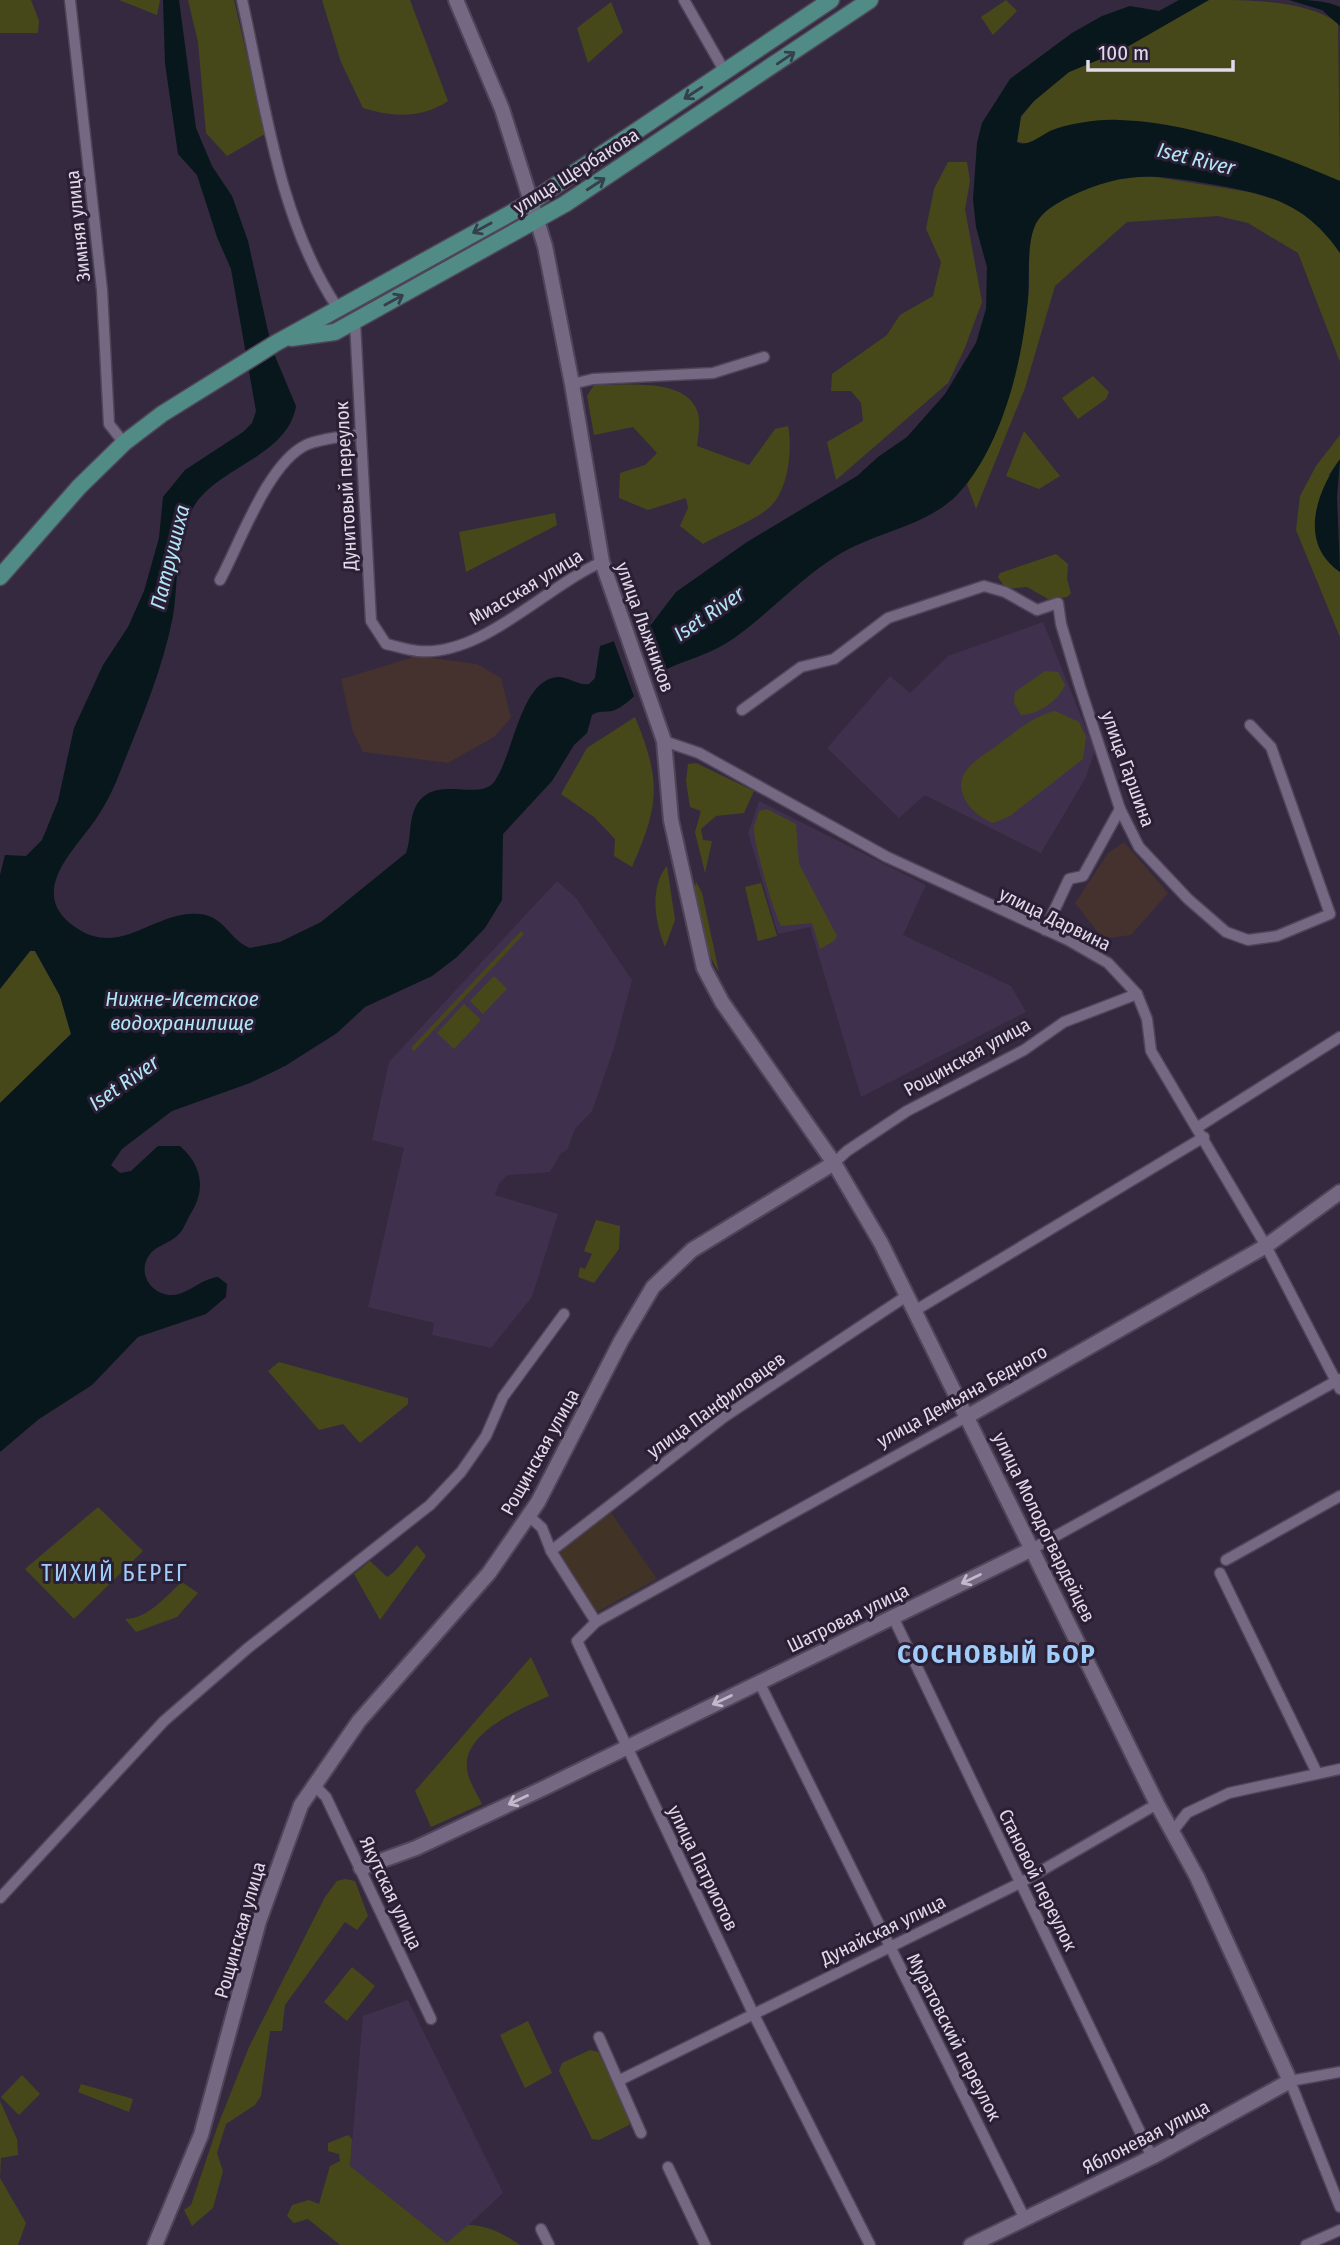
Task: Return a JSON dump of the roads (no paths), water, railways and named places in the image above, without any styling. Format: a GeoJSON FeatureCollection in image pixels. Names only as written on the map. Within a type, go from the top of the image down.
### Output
{"type":"FeatureCollection","features":[{"type":"Feature","properties":{"kind":"main road","name":"улица Щербакова"},"geometry":{"type":"LineString","coordinates":[[0,577],[79,487],[124,443],[212,380],[337,307],[531,202],[831,0]]}},
{"type":"Feature","properties":{"kind":"main road","name":"улица Щербакова"},"geometry":{"type":"LineString","coordinates":[[280,340],[335,332],[538,219],[669,137],[870,0]]}},
{"type":"Feature","properties":{"kind":"street","name":"Зимняя улица"},"geometry":{"type":"LineString","coordinates":[[70,0],[102,289],[109,424],[124,443]]}},
{"type":"Feature","properties":{"kind":"street"},"geometry":{"type":"LineString","coordinates":[[242,0],[281,176],[297,224],[337,307]]}},
{"type":"Feature","properties":{"kind":"street"},"geometry":{"type":"LineString","coordinates":[[456,0],[502,109],[538,219]]}},
{"type":"Feature","properties":{"kind":"street"},"geometry":{"type":"LineString","coordinates":[[684,0],[725,72]]}},
{"type":"Feature","properties":{"kind":"street","name":"улица Лыжников"},"geometry":{"type":"LineString","coordinates":[[538,219],[572,384],[602,562],[664,741],[671,820],[695,940],[704,968],[722,1002]]}},
{"type":"Feature","properties":{"kind":"street","name":"Дунитовый переулок"},"geometry":{"type":"LineString","coordinates":[[355,322],[370,621],[386,644]]}},
{"type":"Feature","properties":{"kind":"street"},"geometry":{"type":"LineString","coordinates":[[572,384],[593,379],[713,373],[764,357]]}},
{"type":"Feature","properties":{"kind":"street"},"geometry":{"type":"LineString","coordinates":[[220,580],[272,480],[288,460],[306,445],[359,434]]}},
{"type":"Feature","properties":{"kind":"street","name":"Миасская улица"},"geometry":{"type":"LineString","coordinates":[[386,644],[420,652],[458,645],[495,629],[566,582],[602,562]]}},
{"type":"Feature","properties":{"kind":"street","name":"улица Гаршина"},"geometry":{"type":"LineString","coordinates":[[742,710],[801,667],[834,659],[888,618],[984,586],[1005,592],[1037,610],[1058,603],[1072,662],[1120,809],[1139,847],[1188,899],[1226,932],[1248,940],[1277,936],[1330,914],[1271,747],[1250,725]]}},
{"type":"Feature","properties":{"kind":"street","name":"улица Дарвина"},"geometry":{"type":"LineString","coordinates":[[664,741],[699,753],[887,857],[1108,962],[1137,994],[1147,1019],[1151,1051],[1266,1246],[1339,1383]]}},
{"type":"Feature","properties":{"kind":"street"},"geometry":{"type":"LineString","coordinates":[[1045,930],[1069,879],[1083,876],[1120,809]]}},
{"type":"Feature","properties":{"kind":"street","name":"Рощинская улица"},"geometry":{"type":"LineString","coordinates":[[155,2245],[201,2135],[275,1872],[301,1805],[359,1721],[489,1573],[529,1516],[632,1320],[653,1287],[692,1250],[834,1163],[847,1151],[907,1111],[1024,1051],[1064,1022],[1137,994]]}},
{"type":"Feature","properties":{"kind":"street","name":"улица Молодогвардейцев"},"geometry":{"type":"LineString","coordinates":[[722,1002],[834,1163],[916,1310],[1157,1804],[1173,1831],[1290,2081],[1340,2207]]}},
{"type":"Feature","properties":{"kind":"street"},"geometry":{"type":"LineString","coordinates":[[1198,1127],[1340,1037]]}},
{"type":"Feature","properties":{"kind":"street"},"geometry":{"type":"LineString","coordinates":[[916,1310],[1203,1137]]}},
{"type":"Feature","properties":{"kind":"street","name":"улица Демьяна Бедного"},"geometry":{"type":"LineString","coordinates":[[596,1622],[968,1416],[1266,1246],[1340,1192]]}},
{"type":"Feature","properties":{"kind":"street","name":"улица Панфиловцев"},"geometry":{"type":"LineString","coordinates":[[551,1551],[724,1417],[908,1295]]}},
{"type":"Feature","properties":{"kind":"street"},"geometry":{"type":"LineString","coordinates":[[0,1898],[164,1721],[248,1648],[430,1505],[461,1472],[486,1436],[503,1397],[564,1314]]}},
{"type":"Feature","properties":{"kind":"street","name":"Шатровая улица"},"geometry":{"type":"LineString","coordinates":[[360,1868],[416,1847],[1032,1549],[1339,1383]]}},
{"type":"Feature","properties":{"kind":"street"},"geometry":{"type":"LineString","coordinates":[[1226,1560],[1340,1496]]}},
{"type":"Feature","properties":{"kind":"street"},"geometry":{"type":"LineString","coordinates":[[529,1516],[542,1528],[551,1551],[596,1622]]}},
{"type":"Feature","properties":{"kind":"street"},"geometry":{"type":"LineString","coordinates":[[1220,1573],[1317,1773]]}},
{"type":"Feature","properties":{"kind":"street","name":"Становой переулок"},"geometry":{"type":"LineString","coordinates":[[893,1617],[1152,2157]]}},
{"type":"Feature","properties":{"kind":"street","name":"улица Патриотов"},"geometry":{"type":"LineString","coordinates":[[596,1622],[577,1641],[753,2013],[870,2245]]}},
{"type":"Feature","properties":{"kind":"street","name":"Муратовский переулок"},"geometry":{"type":"LineString","coordinates":[[759,1682],[1026,2219]]}},
{"type":"Feature","properties":{"kind":"street"},"geometry":{"type":"LineString","coordinates":[[1173,1831],[1187,1812],[1228,1793],[1340,1769]]}},
{"type":"Feature","properties":{"kind":"street","name":"Якутская улица"},"geometry":{"type":"LineString","coordinates":[[315,1786],[326,1797],[430,2019]]}},
{"type":"Feature","properties":{"kind":"street","name":"Дунайская улица"},"geometry":{"type":"LineString","coordinates":[[620,2080],[889,1945],[1020,1883],[1157,1804]]}},
{"type":"Feature","properties":{"kind":"street"},"geometry":{"type":"LineString","coordinates":[[598,2037],[620,2080],[641,2133]]}},
{"type":"Feature","properties":{"kind":"street","name":"Яблоневая улица"},"geometry":{"type":"LineString","coordinates":[[971,2245],[1152,2157],[1290,2081],[1340,2072]]}},
{"type":"Feature","properties":{"kind":"street"},"geometry":{"type":"LineString","coordinates":[[668,2167],[705,2245]]}},
{"type":"Feature","properties":{"kind":"street"},"geometry":{"type":"LineString","coordinates":[[541,2229],[549,2245]]}},
{"type":"Feature","properties":{"kind":"street"},"geometry":{"type":"LineString","coordinates":[[1306,2245],[1340,2230]]}},
{"type":"Feature","properties":{"kind":"water","name":"Нижне-Исетское водохранилище"},"geometry":{"type":"Polygon","coordinates":[[[163,0],[179,0],[196,128],[212,166],[232,196],[248,241],[272,349],[296,406],[281,437],[207,490],[189,515],[178,558],[173,616],[150,695],[110,796],[66,860],[54,888],[55,902],[63,916],[78,929],[94,936],[124,936],[168,919],[199,914],[215,919],[237,940],[250,948],[280,942],[321,922],[406,853],[414,812],[424,796],[445,789],[478,790],[494,782],[526,704],[545,681],[558,677],[589,684],[595,678],[600,646],[647,630],[676,592],[747,542],[857,476],[907,437],[945,394],[976,343],[986,309],[987,267],[976,227],[973,199],[977,143],[982,123],[1010,79],[1072,33],[1102,16],[1130,6],[1159,11],[1179,0],[1209,0],[1120,51],[1069,72],[1034,101],[1021,116],[1017,142],[1025,144],[1050,131],[1075,124],[1119,120],[1174,126],[1260,150],[1340,181],[1340,253],[1311,220],[1278,201],[1241,190],[1180,179],[1147,177],[1117,180],[1086,189],[1046,211],[1036,223],[1031,240],[1025,322],[1008,402],[986,453],[973,476],[957,495],[930,515],[838,555],[725,644],[660,673],[617,709],[592,715],[587,733],[574,745],[552,781],[503,834],[502,900],[485,928],[457,957],[432,976],[365,1007],[337,1033],[285,1066],[250,1083],[172,1111],[122,1149],[111,1165],[120,1173],[131,1171],[158,1146],[180,1146],[193,1161],[199,1178],[199,1196],[181,1231],[153,1251],[146,1261],[145,1275],[148,1282],[158,1292],[173,1295],[218,1277],[227,1284],[226,1297],[206,1314],[138,1337],[92,1385],[39,1419],[0,1452],[0,1103],[71,1034],[60,996],[35,951],[30,951],[0,989],[0,875],[5,855],[26,856],[42,840],[58,801],[74,728],[103,665],[128,627],[144,591],[159,538],[163,497],[185,470],[243,432],[252,423],[256,411],[231,269],[217,237],[197,175],[178,154],[165,63],[163,0]]]}},
{"type":"Feature","properties":{"kind":"water"},"geometry":{"type":"Polygon","coordinates":[[[1289,0],[1309,0],[1340,7],[1340,26],[1322,10],[1289,0]]]}},
{"type":"Feature","properties":{"kind":"water"},"geometry":{"type":"Polygon","coordinates":[[[1340,459],[1337,497],[1340,572],[1327,560],[1319,547],[1315,517],[1324,487],[1340,459]]]}},
{"type":"Feature","properties":{"kind":"district","name":"ТИХИЙ БЕРЕГ"},"geometry":{"type":"Point","coordinates":[115,1573]}},
{"type":"Feature","properties":{"kind":"district","name":"СОСНОВЫЙ БОР"},"geometry":{"type":"Point","coordinates":[997,1654]}},
{"type":"Feature","properties":{"kind":"water label","name":"Iset River"},"geometry":{"type":"Point","coordinates":[1196,159]}},
{"type":"Feature","properties":{"kind":"water label","name":"Патрушиха"},"geometry":{"type":"Point","coordinates":[170,557]}},
{"type":"Feature","properties":{"kind":"water label","name":"Iset River"},"geometry":{"type":"Point","coordinates":[709,614]}},
{"type":"Feature","properties":{"kind":"water label","name":"Iset River"},"geometry":{"type":"Point","coordinates":[124,1083]}}]}
